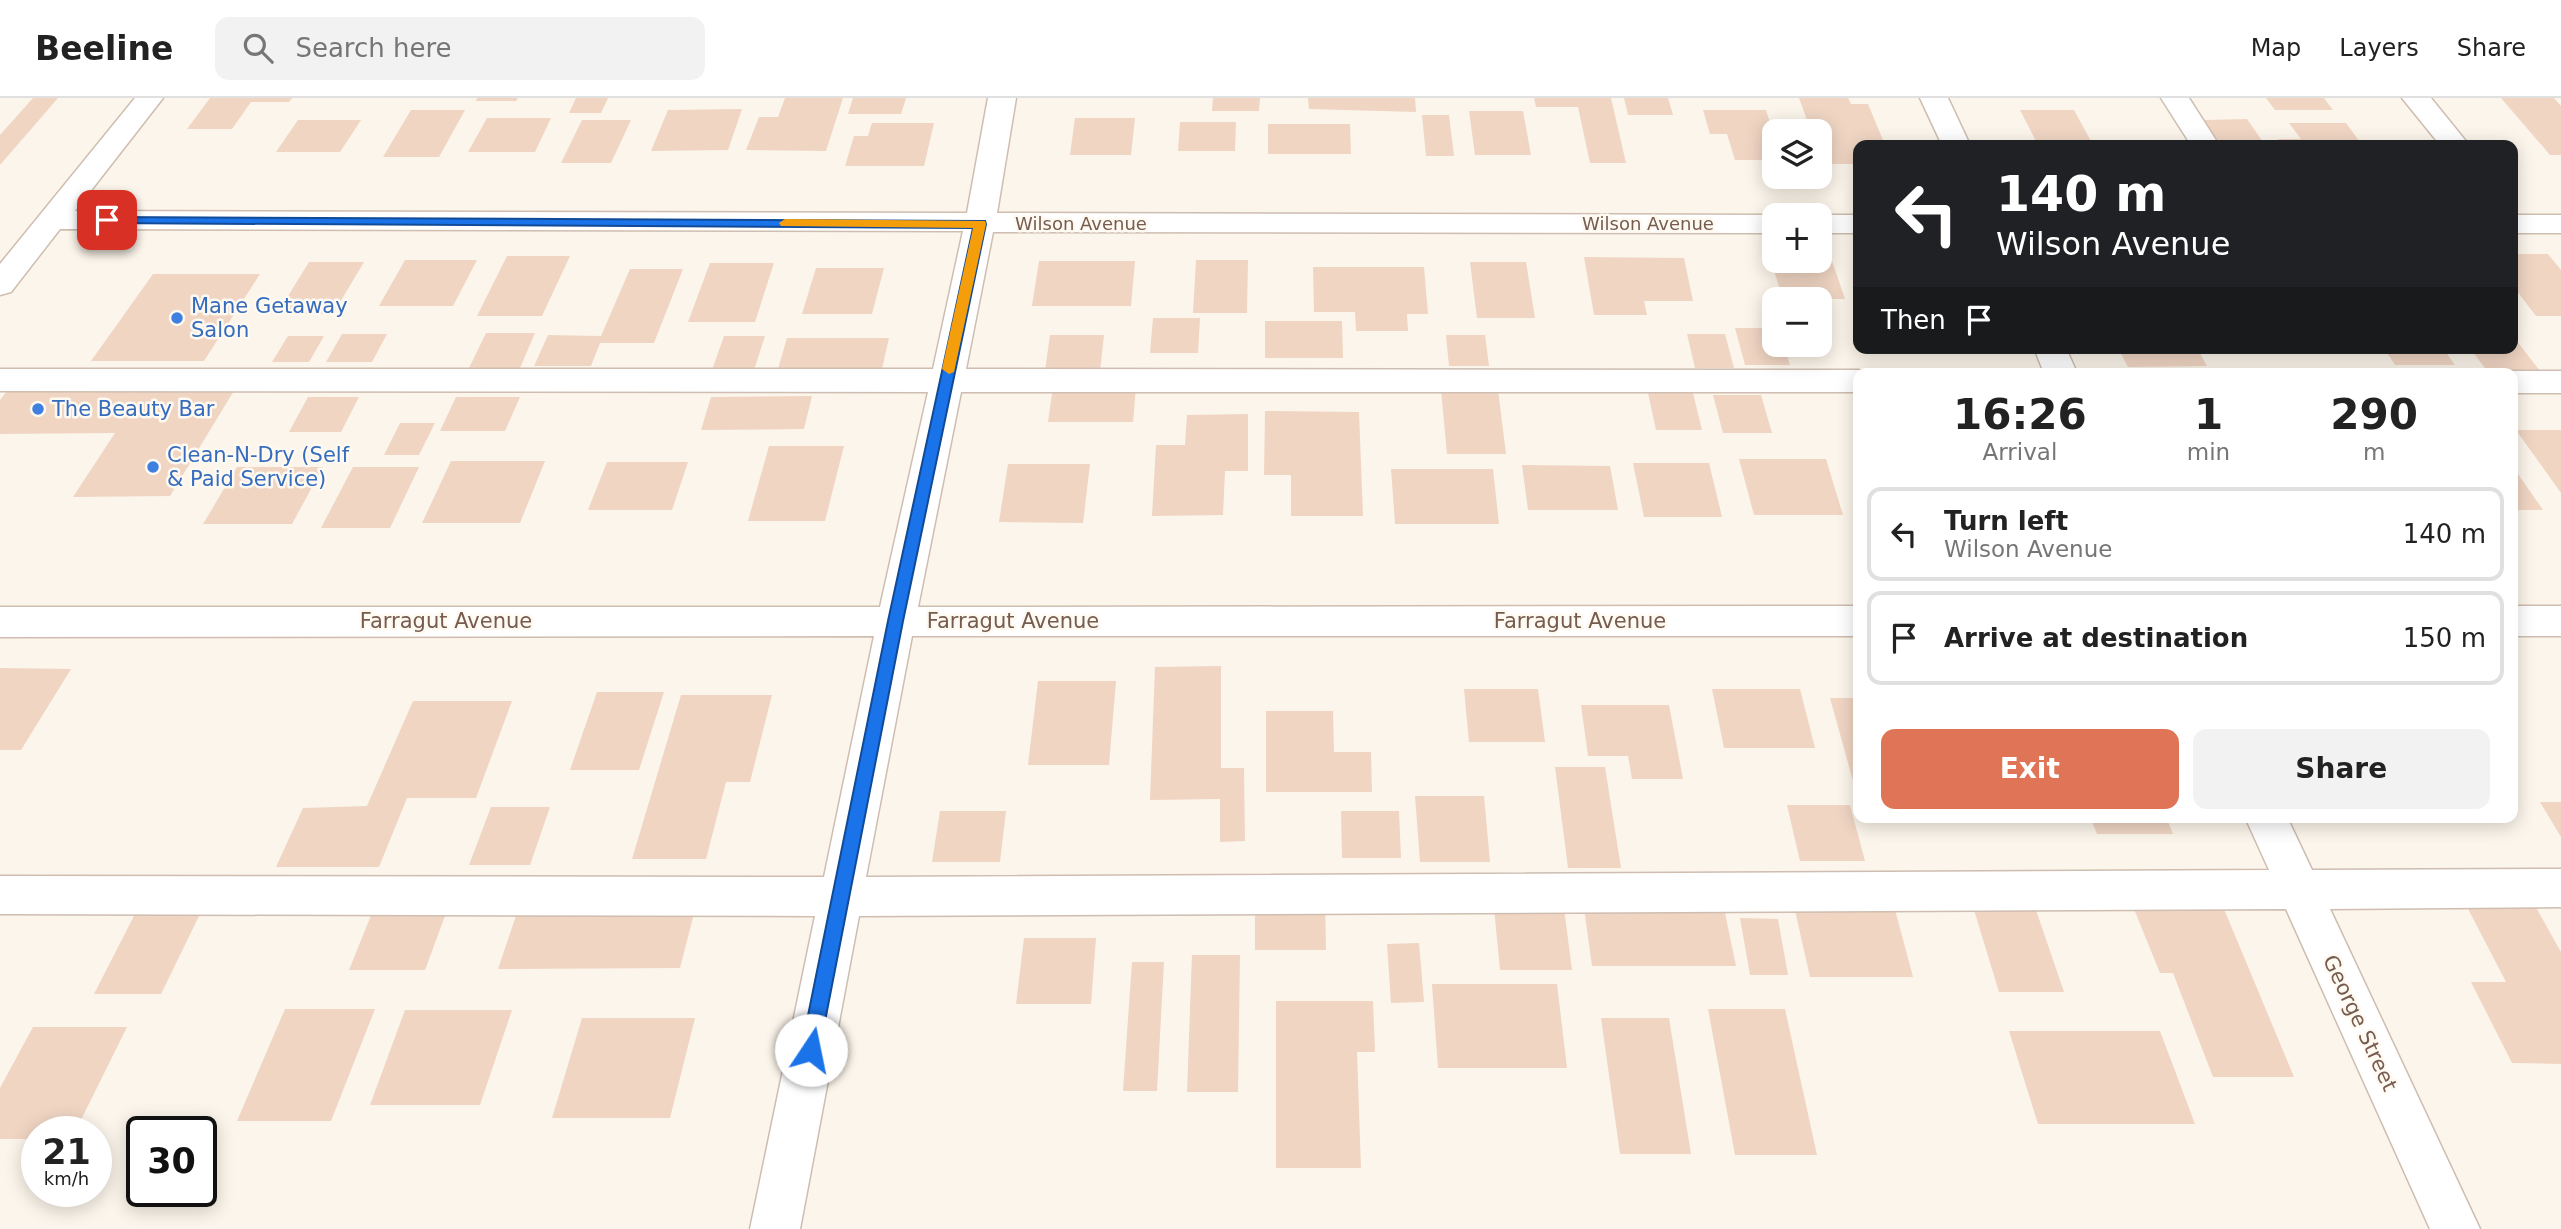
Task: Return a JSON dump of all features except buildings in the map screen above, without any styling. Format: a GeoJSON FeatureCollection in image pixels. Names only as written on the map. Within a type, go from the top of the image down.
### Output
{"type":"FeatureCollection","features":[{"type":"Feature","properties":{"kind":"street"},"geometry":{"type":"LineString","coordinates":[[0,285],[149,98]]}},
{"type":"Feature","properties":{"kind":"street"},"geometry":{"type":"LineString","coordinates":[[775,1229],[896,621],[980,224],[1002,98]]}},
{"type":"Feature","properties":{"kind":"street"},"geometry":{"type":"LineString","coordinates":[[1934,98],[1954,140]]}},
{"type":"Feature","properties":{"kind":"street"},"geometry":{"type":"LineString","coordinates":[[2175,98],[2202,140]]}},
{"type":"Feature","properties":{"kind":"street"},"geometry":{"type":"LineString","coordinates":[[2416,98],[2451,140]]}},
{"type":"Feature","properties":{"kind":"street","name":"Wilson Avenue"},"geometry":{"type":"LineString","coordinates":[[52,220],[1762,224]]}},
{"type":"Feature","properties":{"kind":"street"},"geometry":{"type":"LineString","coordinates":[[2518,222],[2561,224]]}},
{"type":"Feature","properties":{"kind":"street"},"geometry":{"type":"LineString","coordinates":[[1832,224],[1853,224]]}},
{"type":"Feature","properties":{"kind":"street"},"geometry":{"type":"LineString","coordinates":[[0,380],[1853,381]]}},
{"type":"Feature","properties":{"kind":"street"},"geometry":{"type":"LineString","coordinates":[[2518,382],[2561,382]]}},
{"type":"Feature","properties":{"kind":"street","name":"Farragut Avenue"},"geometry":{"type":"LineString","coordinates":[[0,622],[1853,621]]}},
{"type":"Feature","properties":{"kind":"street"},"geometry":{"type":"LineString","coordinates":[[2518,621],[2561,621]]}},
{"type":"Feature","properties":{"kind":"street","name":"George Street"},"geometry":{"type":"LineString","coordinates":[[2269,823],[2455,1229]]}},
{"type":"Feature","properties":{"kind":"street"},"geometry":{"type":"LineString","coordinates":[[0,895],[841,897],[2561,888]]}},
{"type":"Feature","properties":{"kind":"slow traffic"},"geometry":{"type":"LineString","coordinates":[[785,223],[980,224],[949,369]]}},
{"type":"Feature","properties":{"kind":"place","name":"Mane Getaway Salon"},"geometry":{"type":"Point","coordinates":[177,318]}},
{"type":"Feature","properties":{"kind":"place","name":"The Beauty Bar"},"geometry":{"type":"Point","coordinates":[38,409]}},
{"type":"Feature","properties":{"kind":"place","name":"Clean-N-Dry (Self & Paid Service)"},"geometry":{"type":"Point","coordinates":[153,467]}},
{"type":"Feature","properties":{"kind":"route"},"geometry":{"type":"LineString","coordinates":[[107,220],[980,224],[896,621],[811,1050]]}}]}
